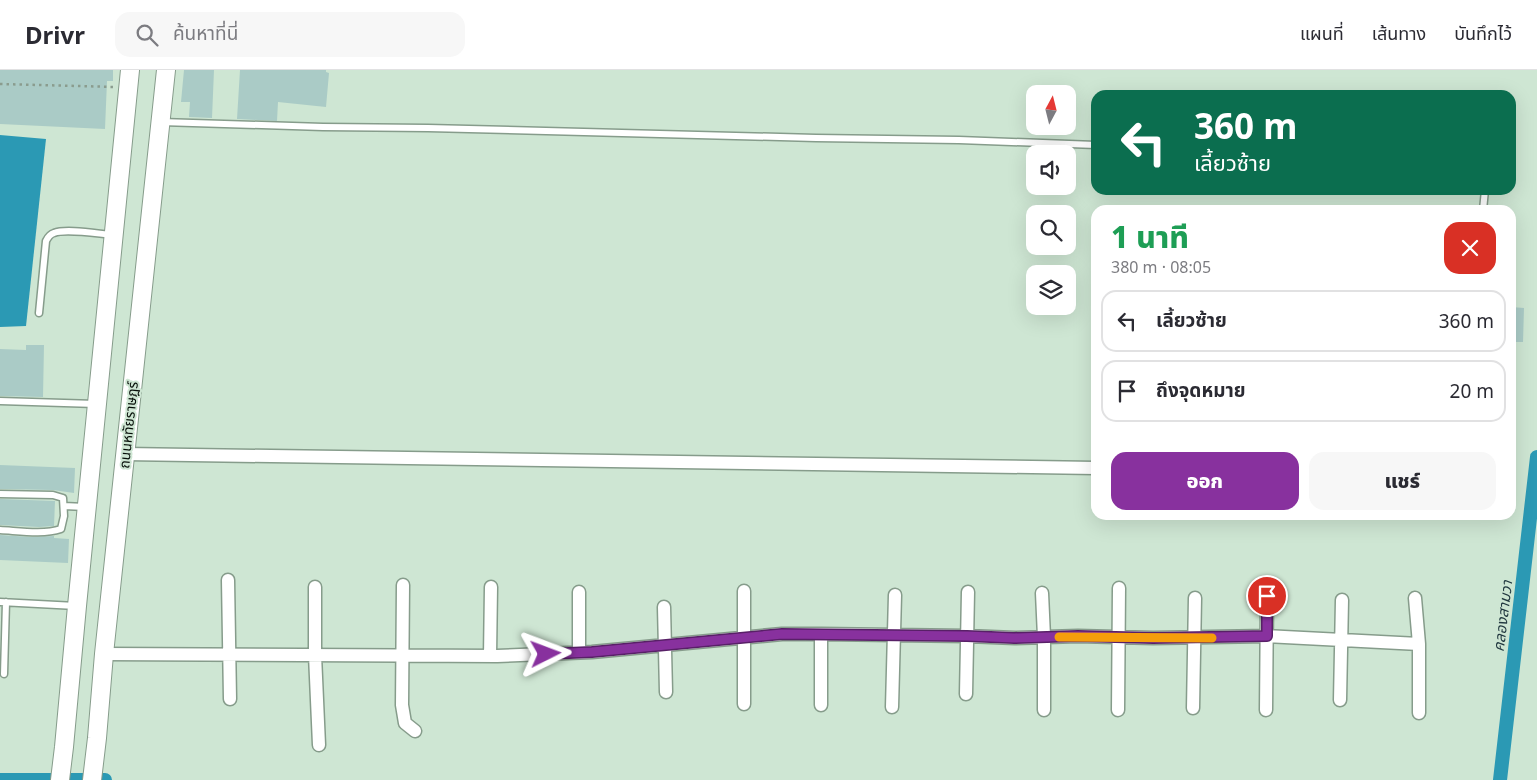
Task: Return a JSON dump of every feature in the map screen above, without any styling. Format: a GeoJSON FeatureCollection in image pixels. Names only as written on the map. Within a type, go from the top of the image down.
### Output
{"type":"FeatureCollection","features":[{"type":"Feature","properties":{"kind":"main road","name":"ถนนหทัยราษฎร์"},"geometry":{"type":"LineString","coordinates":[[92,780],[166,70]]}},
{"type":"Feature","properties":{"kind":"main road"},"geometry":{"type":"LineString","coordinates":[[60,780],[130,79]]}},
{"type":"Feature","properties":{"kind":"street"},"geometry":{"type":"LineString","coordinates":[[125,454],[1091,468]]}},
{"type":"Feature","properties":{"kind":"street"},"geometry":{"type":"LineString","coordinates":[[228,580],[230,699]]}},
{"type":"Feature","properties":{"kind":"street"},"geometry":{"type":"LineString","coordinates":[[403,585],[402,705],[405,723],[415,731]]}},
{"type":"Feature","properties":{"kind":"street"},"geometry":{"type":"LineString","coordinates":[[490,656],[491,587]]}},
{"type":"Feature","properties":{"kind":"street"},"geometry":{"type":"LineString","coordinates":[[315,588],[315,655],[319,745]]}},
{"type":"Feature","properties":{"kind":"street"},"geometry":{"type":"LineString","coordinates":[[1118,710],[1119,588]]}},
{"type":"Feature","properties":{"kind":"street"},"geometry":{"type":"LineString","coordinates":[[744,590],[744,704]]}},
{"type":"Feature","properties":{"kind":"street"},"geometry":{"type":"LineString","coordinates":[[579,592],[580,652]]}},
{"type":"Feature","properties":{"kind":"street"},"geometry":{"type":"LineString","coordinates":[[966,694],[968,592]]}},
{"type":"Feature","properties":{"kind":"street"},"geometry":{"type":"LineString","coordinates":[[1042,593],[1044,710]]}},
{"type":"Feature","properties":{"kind":"street"},"geometry":{"type":"LineString","coordinates":[[892,708],[895,595]]}},
{"type":"Feature","properties":{"kind":"street"},"geometry":{"type":"LineString","coordinates":[[1266,710],[1267,596]]}},
{"type":"Feature","properties":{"kind":"street"},"geometry":{"type":"LineString","coordinates":[[1193,708],[1195,598]]}},
{"type":"Feature","properties":{"kind":"street"},"geometry":{"type":"LineString","coordinates":[[1415,598],[1419,644],[1419,713]]}},
{"type":"Feature","properties":{"kind":"street"},"geometry":{"type":"LineString","coordinates":[[1340,700],[1342,600]]}},
{"type":"Feature","properties":{"kind":"street"},"geometry":{"type":"LineString","coordinates":[[664,607],[666,692]]}},
{"type":"Feature","properties":{"kind":"street"},"geometry":{"type":"LineString","coordinates":[[104,654],[490,656],[665,646],[782,634],[1014,638],[1267,636],[1419,644]]}},
{"type":"Feature","properties":{"kind":"street"},"geometry":{"type":"LineString","coordinates":[[821,634],[821,705]]}},
{"type":"Feature","properties":{"kind":"lane"},"geometry":{"type":"LineString","coordinates":[[160,122],[1091,145]]}},
{"type":"Feature","properties":{"kind":"lane"},"geometry":{"type":"LineString","coordinates":[[39,313],[48,236],[63,231],[114,235]]}},
{"type":"Feature","properties":{"kind":"lane"},"geometry":{"type":"LineString","coordinates":[[0,401],[97,404]]}},
{"type":"Feature","properties":{"kind":"lane"},"geometry":{"type":"LineString","coordinates":[[0,494],[53,495],[63,498],[64,506],[61,529],[40,532],[0,530]]}},
{"type":"Feature","properties":{"kind":"lane"},"geometry":{"type":"LineString","coordinates":[[64,506],[87,507]]}},
{"type":"Feature","properties":{"kind":"lane"},"geometry":{"type":"LineString","coordinates":[[4,674],[3,602],[77,606]]}},
{"type":"Feature","properties":{"kind":"path"},"geometry":{"type":"LineString","coordinates":[[0,84],[130,79]]}},
{"type":"Feature","properties":{"kind":"water"},"geometry":{"type":"Polygon","coordinates":[[[0,135],[46,139],[26,326],[0,327],[0,135]]]}},
{"type":"Feature","properties":{"kind":"building"},"geometry":{"type":"Polygon","coordinates":[[[0,70],[113,70],[113,81],[107,81],[105,129],[0,124],[0,70]]]}},
{"type":"Feature","properties":{"kind":"building"},"geometry":{"type":"Polygon","coordinates":[[[184,70],[214,70],[212,118],[189,117],[190,102],[181,102],[184,70]]]}},
{"type":"Feature","properties":{"kind":"building"},"geometry":{"type":"Polygon","coordinates":[[[240,70],[326,70],[329,73],[326,107],[278,102],[277,121],[237,119],[240,70]]]}},
{"type":"Feature","properties":{"kind":"building"},"geometry":{"type":"Polygon","coordinates":[[[1516,307],[1524,308],[1523,342],[1516,342],[1516,307]]]}},
{"type":"Feature","properties":{"kind":"building"},"geometry":{"type":"Polygon","coordinates":[[[26,345],[44,345],[43,397],[0,396],[0,349],[26,350],[26,345]]]}},
{"type":"Feature","properties":{"kind":"building"},"geometry":{"type":"Polygon","coordinates":[[[0,465],[75,468],[74,493],[53,490],[0,489],[0,465]]]}},
{"type":"Feature","properties":{"kind":"building"},"geometry":{"type":"Polygon","coordinates":[[[0,499],[55,501],[54,526],[0,525],[0,499]]]}},
{"type":"Feature","properties":{"kind":"building"},"geometry":{"type":"Polygon","coordinates":[[[0,535],[54,536],[54,538],[69,539],[68,563],[0,560],[0,535]]]}},
{"type":"Feature","properties":{"kind":"waterway","name":"คลองสามวา"},"geometry":{"type":"LineString","coordinates":[[1500,780],[1537,457]]}},
{"type":"Feature","properties":{"kind":"waterway"},"geometry":{"type":"LineString","coordinates":[[0,780],[105,780]]}},
{"type":"Feature","properties":{"kind":"slow traffic"},"geometry":{"type":"LineString","coordinates":[[1059,637],[1212,638]]}},
{"type":"Feature","properties":{"kind":"route"},"geometry":{"type":"LineString","coordinates":[[546,654],[665,646],[782,634],[1014,638],[1078,636],[1235,638],[1267,636],[1267,596]]}}]}
